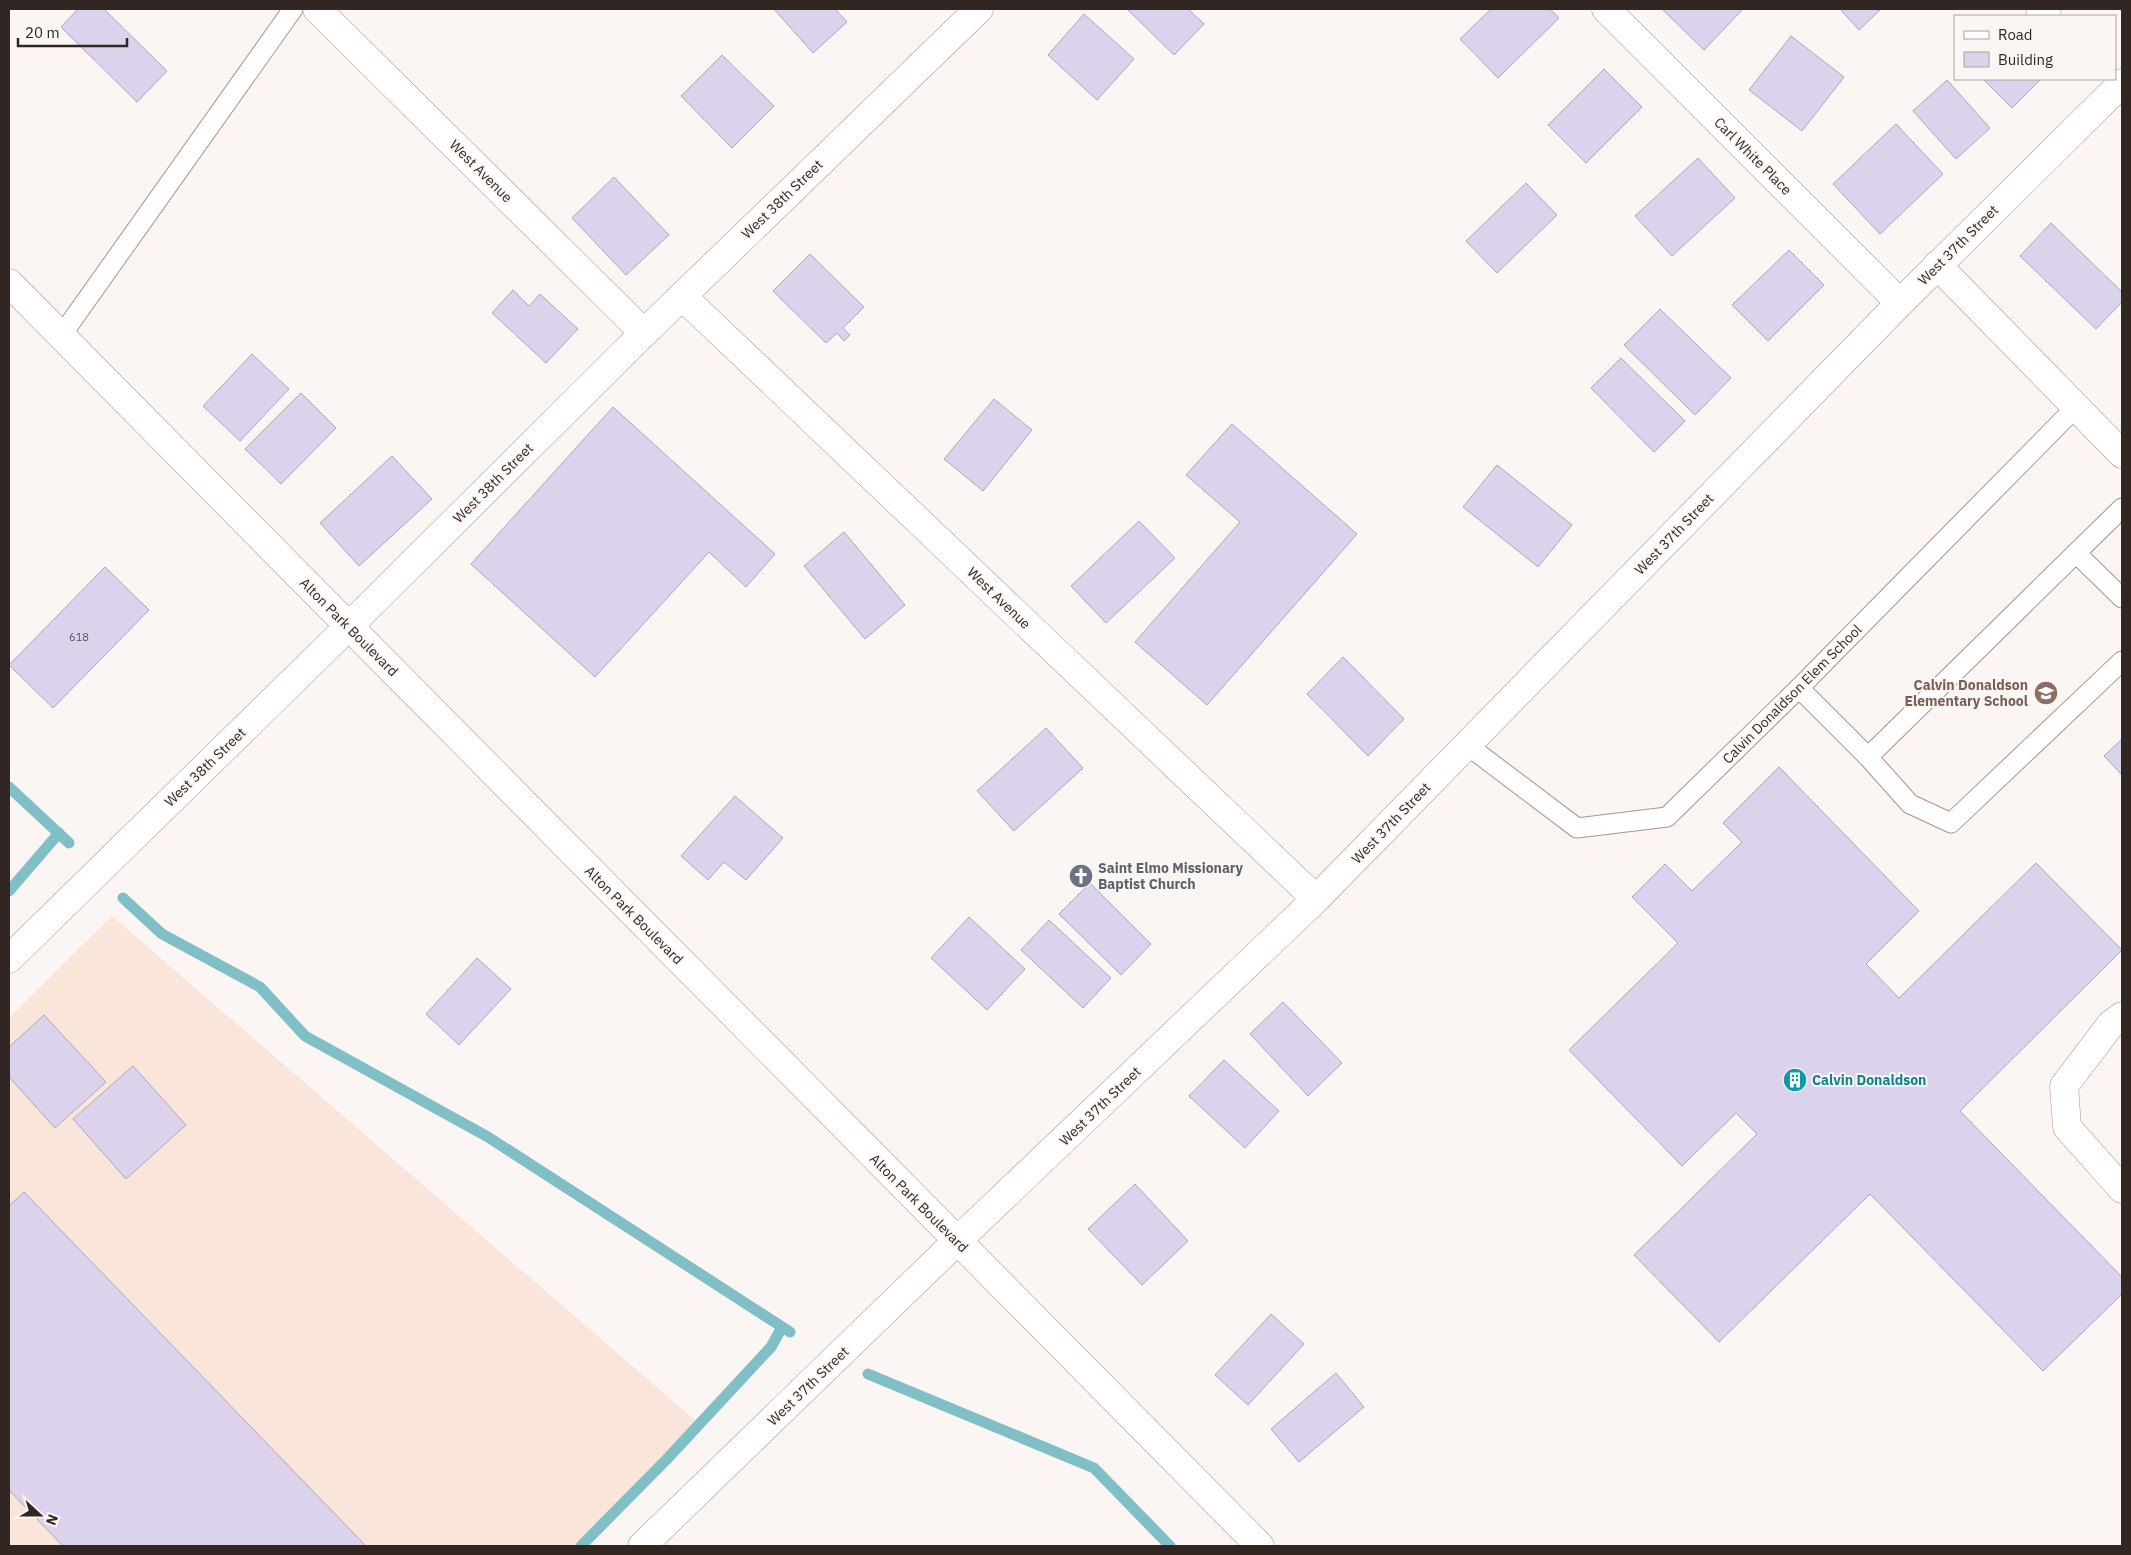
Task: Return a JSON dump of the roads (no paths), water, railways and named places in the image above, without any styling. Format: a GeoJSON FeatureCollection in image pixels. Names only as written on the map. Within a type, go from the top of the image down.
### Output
{"type":"FeatureCollection","features":[{"type":"Feature","properties":{"kind":"street","name":"West 38th Street"},"geometry":{"type":"LineString","coordinates":[[9,959],[349,626],[644,333],[978,9]]}},
{"type":"Feature","properties":{"kind":"street","name":"Carl White Place"},"geometry":{"type":"LineString","coordinates":[[1606,9],[1900,303]]}},
{"type":"Feature","properties":{"kind":"street","name":"West Avenue"},"geometry":{"type":"LineString","coordinates":[[321,10],[644,333]]}},
{"type":"Feature","properties":{"kind":"street","name":"West 37th Street"},"geometry":{"type":"LineString","coordinates":[[642,1546],[1316,899],[2117,83]]}},
{"type":"Feature","properties":{"kind":"street"},"geometry":{"type":"LineString","coordinates":[[1936,266],[2122,454]]}},
{"type":"Feature","properties":{"kind":"street","name":"Alton Park Boulevard"},"geometry":{"type":"LineString","coordinates":[[9,283],[1260,1546]]}},
{"type":"Feature","properties":{"kind":"street","name":"West Avenue"},"geometry":{"type":"LineString","coordinates":[[682,296],[1316,899]]}},
{"type":"Feature","properties":{"kind":"street"},"geometry":{"type":"LineString","coordinates":[[2122,1016],[2111,1024],[2064,1086],[2067,1126],[2122,1189]]}},
{"type":"Feature","properties":{"kind":"lane"},"geometry":{"type":"LineString","coordinates":[[61,336],[294,9]]}},
{"type":"Feature","properties":{"kind":"lane","name":"Calvin Donaldson Elem School"},"geometry":{"type":"LineString","coordinates":[[1467,745],[1577,828],[1667,817],[1799,688],[2076,407]]}},
{"type":"Feature","properties":{"kind":"lane"},"geometry":{"type":"LineString","coordinates":[[1868,756],[2122,508]]}},
{"type":"Feature","properties":{"kind":"lane"},"geometry":{"type":"LineString","coordinates":[[2076,553],[2122,598]]}},
{"type":"Feature","properties":{"kind":"lane"},"geometry":{"type":"LineString","coordinates":[[1799,688],[1868,756],[1910,804],[1951,823],[2122,661]]}},
{"type":"Feature","properties":{"kind":"waterway"},"geometry":{"type":"LineString","coordinates":[[9,787],[69,843]]}},
{"type":"Feature","properties":{"kind":"waterway"},"geometry":{"type":"LineString","coordinates":[[9,891],[59,833]]}},
{"type":"Feature","properties":{"kind":"waterway"},"geometry":{"type":"LineString","coordinates":[[123,898],[162,934],[260,987],[305,1036],[488,1137],[790,1332]]}},
{"type":"Feature","properties":{"kind":"waterway"},"geometry":{"type":"LineString","coordinates":[[581,1546],[667,1459],[771,1347],[782,1327]]}},
{"type":"Feature","properties":{"kind":"waterway"},"geometry":{"type":"LineString","coordinates":[[868,1374],[1094,1468],[1170,1546]]}},
{"type":"Feature","properties":{"kind":"place","name":"Calvin Donaldson Elementary School"},"geometry":{"type":"Point","coordinates":[2046,693]}},
{"type":"Feature","properties":{"kind":"place","name":"Saint Elmo Missionary Baptist Church"},"geometry":{"type":"Point","coordinates":[1081,876]}},
{"type":"Feature","properties":{"kind":"place","name":"Calvin Donaldson"},"geometry":{"type":"Point","coordinates":[1795,1080]}}]}
